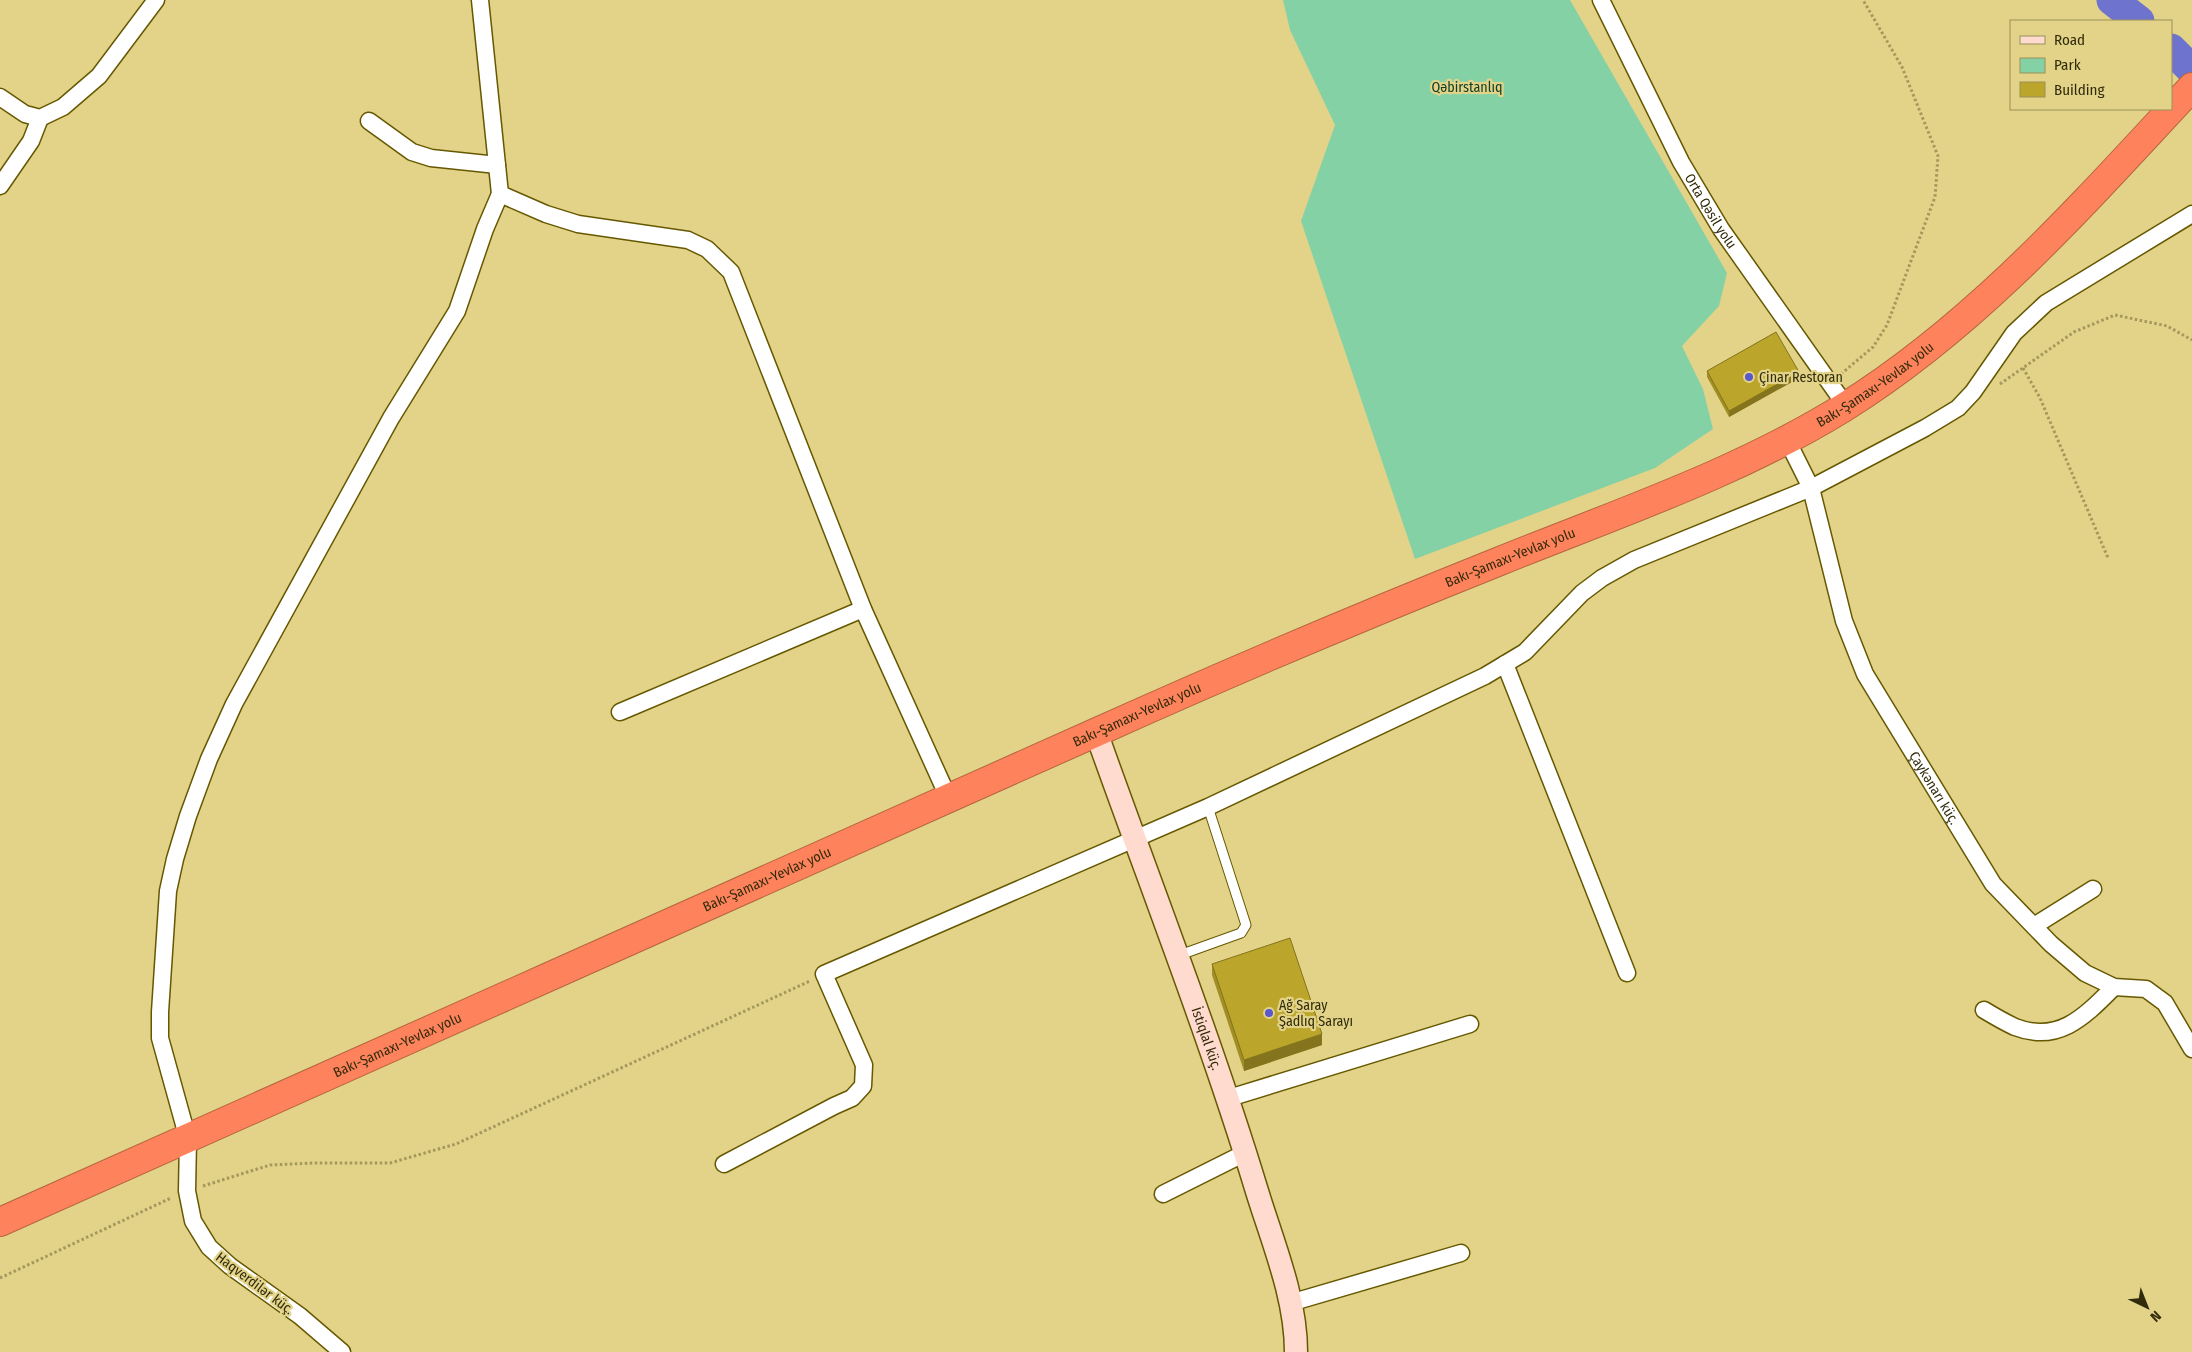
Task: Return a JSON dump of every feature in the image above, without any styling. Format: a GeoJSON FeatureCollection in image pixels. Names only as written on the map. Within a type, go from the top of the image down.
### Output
{"type":"FeatureCollection","features":[{"type":"Feature","properties":{"kind":"highway","name":"Bakı-Şamaxı-Yevlax yolu"},"geometry":{"type":"LineString","coordinates":[[2172,109],[2192,87]]}},
{"type":"Feature","properties":{"kind":"highway","name":"Bakı-Şamaxı-Yevlax yolu"},"geometry":{"type":"LineString","coordinates":[[0,1222],[1096,732],[1382,608],[1738,466],[1846,406],[1904,366],[1973,311],[2039,249],[2171,110]]}},
{"type":"Feature","properties":{"kind":"street"},"geometry":{"type":"LineString","coordinates":[[0,97],[25,114],[40,118],[63,107],[99,76],[156,0]]}},
{"type":"Feature","properties":{"kind":"street"},"geometry":{"type":"LineString","coordinates":[[480,0],[500,194],[546,214],[578,224],[688,240],[707,249],[731,272],[863,609],[949,799]]}},
{"type":"Feature","properties":{"kind":"street","name":"Orta Qəsil yolu"},"geometry":{"type":"LineString","coordinates":[[1601,0],[1681,162],[1721,229],[1846,406]]}},
{"type":"Feature","properties":{"kind":"street"},"geometry":{"type":"LineString","coordinates":[[0,186],[31,141],[40,118]]}},
{"type":"Feature","properties":{"kind":"street"},"geometry":{"type":"LineString","coordinates":[[369,121],[412,152],[431,158],[497,165]]}},
{"type":"Feature","properties":{"kind":"street","name":"Haqverdilər küç."},"geometry":{"type":"LineString","coordinates":[[342,1352],[300,1316],[230,1266],[209,1247],[193,1221],[187,1191],[188,1139],[160,1038],[168,891],[188,816],[209,759],[234,704],[391,418],[457,311],[485,229],[500,194]]}},
{"type":"Feature","properties":{"kind":"street"},"geometry":{"type":"LineString","coordinates":[[724,1164],[852,1098],[863,1086],[864,1065],[824,974],[1208,807],[1485,676],[1524,652],[1582,593],[1602,578],[1634,560],[1811,488],[1925,428],[1958,408],[1973,392],[2014,333],[2046,303],[2192,214]]}},
{"type":"Feature","properties":{"kind":"street","name":"Çaykənarı küç."},"geometry":{"type":"LineString","coordinates":[[1787,440],[1811,488],[1844,621],[1865,674],[1993,884],[2034,926],[2085,973],[2114,987],[2146,989],[2165,1004],[2192,1049]]}},
{"type":"Feature","properties":{"kind":"street"},"geometry":{"type":"LineString","coordinates":[[620,712],[863,609]]}},
{"type":"Feature","properties":{"kind":"street"},"geometry":{"type":"LineString","coordinates":[[1505,664],[1627,973]]}},
{"type":"Feature","properties":{"kind":"street","name":"İstiqlal küç."},"geometry":{"type":"LineString","coordinates":[[1096,732],[1229,1098],[1290,1303],[1296,1352]]}},
{"type":"Feature","properties":{"kind":"street"},"geometry":{"type":"LineString","coordinates":[[2034,926],[2093,889]]}},
{"type":"Feature","properties":{"kind":"street"},"geometry":{"type":"LineString","coordinates":[[1984,1010],[2014,1026],[2032,1032],[2055,1032],[2086,1015],[2114,987]]}},
{"type":"Feature","properties":{"kind":"street"},"geometry":{"type":"LineString","coordinates":[[1229,1098],[1470,1024]]}},
{"type":"Feature","properties":{"kind":"street"},"geometry":{"type":"LineString","coordinates":[[1163,1194],[1245,1153]]}},
{"type":"Feature","properties":{"kind":"street"},"geometry":{"type":"LineString","coordinates":[[1290,1303],[1461,1253]]}},
{"type":"Feature","properties":{"kind":"lane"},"geometry":{"type":"LineString","coordinates":[[1176,956],[1240,933],[1246,925],[1208,807]]}},
{"type":"Feature","properties":{"kind":"path"},"geometry":{"type":"LineString","coordinates":[[1830,384],[1873,347],[1888,325],[1935,197],[1938,156],[1902,67],[1863,0]]}},
{"type":"Feature","properties":{"kind":"path"},"geometry":{"type":"LineString","coordinates":[[1996,386],[2074,332],[2115,315],[2167,326],[2192,340]]}},
{"type":"Feature","properties":{"kind":"path"},"geometry":{"type":"LineString","coordinates":[[2023,368],[2040,398],[2108,558]]}},
{"type":"Feature","properties":{"kind":"path"},"geometry":{"type":"LineString","coordinates":[[0,1278],[187,1191],[270,1165],[390,1163],[456,1144],[824,974]]}},
{"type":"Feature","properties":{"kind":"green space","name":"Qəbirstanlıq"},"geometry":{"type":"Polygon","coordinates":[[[1283,0],[1570,0],[1727,273],[1719,306],[1682,346],[1703,389],[1713,429],[1655,468],[1415,559],[1301,221],[1335,125],[1290,30],[1283,0]]]}},
{"type":"Feature","properties":{"kind":"building"},"geometry":{"type":"Polygon","coordinates":[[[1776,332],[1799,372],[1729,411],[1707,371],[1776,332]]]}},
{"type":"Feature","properties":{"kind":"building"},"geometry":{"type":"Polygon","coordinates":[[[1290,938],[1322,1034],[1244,1060],[1212,964],[1290,938]]]}},
{"type":"Feature","properties":{"kind":"waterway"},"geometry":{"type":"LineString","coordinates":[[2112,0],[2138,20]]}},
{"type":"Feature","properties":{"kind":"waterway"},"geometry":{"type":"LineString","coordinates":[[2172,50],[2192,70]]}},
{"type":"Feature","properties":{"kind":"place","name":"Çinar Restoran"},"geometry":{"type":"Point","coordinates":[1749,377]}},
{"type":"Feature","properties":{"kind":"place","name":"Ağ Saray Şadlıq Sarayı"},"geometry":{"type":"Point","coordinates":[1269,1013]}}]}
